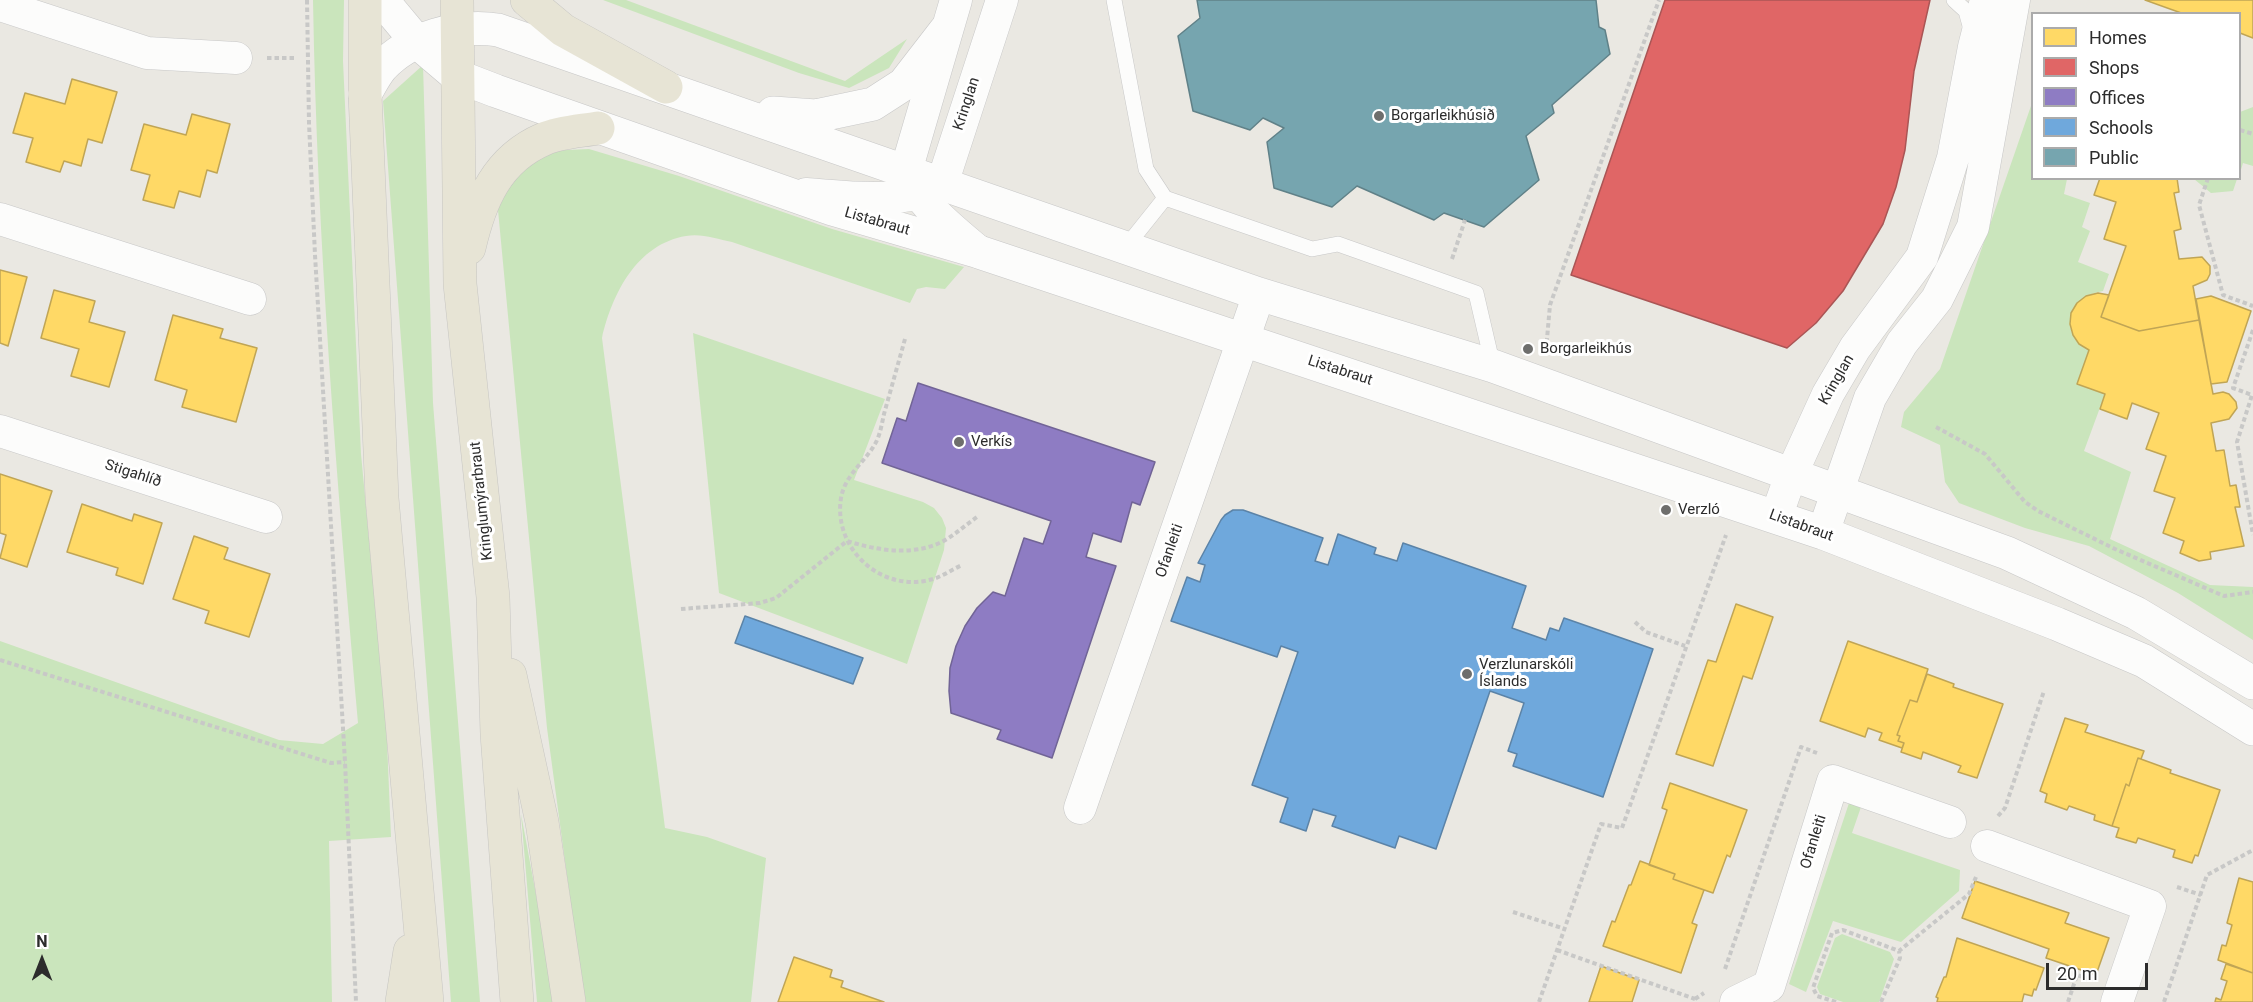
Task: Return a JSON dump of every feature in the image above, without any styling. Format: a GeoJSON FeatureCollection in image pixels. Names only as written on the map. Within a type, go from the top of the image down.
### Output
{"type":"FeatureCollection","features":[{"type":"Feature","properties":{"kind":"main road"},"geometry":{"type":"LineString","coordinates":[[365,0],[365,94],[382,498],[427,1002]]}},
{"type":"Feature","properties":{"kind":"main road"},"geometry":{"type":"LineString","coordinates":[[527,0],[563,30],[666,87]]}},
{"type":"Feature","properties":{"kind":"main road","name":"Kringlumýrarbraut"},"geometry":{"type":"LineString","coordinates":[[458,15],[460,284],[493,597],[497,734],[517,1002]]}},
{"type":"Feature","properties":{"kind":"main road"},"geometry":{"type":"LineString","coordinates":[[460,284],[471,236],[482,205],[497,175],[515,155],[545,138],[598,128]]}},
{"type":"Feature","properties":{"kind":"main road"},"geometry":{"type":"LineString","coordinates":[[493,597],[542,822],[569,1002]]}},
{"type":"Feature","properties":{"kind":"main road"},"geometry":{"type":"LineString","coordinates":[[402,1002],[418,899]]}},
{"type":"Feature","properties":{"kind":"street","name":"Listabraut"},"geometry":{"type":"LineString","coordinates":[[382,0],[417,42],[457,76],[598,128],[832,209],[979,252],[1823,533],[2057,624],[2144,661],[2253,729]]}},
{"type":"Feature","properties":{"kind":"street"},"geometry":{"type":"LineString","coordinates":[[956,0],[945,31],[922,183],[928,207],[979,252]]}},
{"type":"Feature","properties":{"kind":"street","name":"Kringlan"},"geometry":{"type":"LineString","coordinates":[[922,183],[1002,0]]}},
{"type":"Feature","properties":{"kind":"street","name":"Kringlan"},"geometry":{"type":"LineString","coordinates":[[1823,533],[1870,398],[1902,343],[1930,275],[1974,47],[1986,0]]}},
{"type":"Feature","properties":{"kind":"street","name":"Kringlan"},"geometry":{"type":"LineString","coordinates":[[1776,517],[1791,476],[1828,394],[1856,348],[1930,275],[1973,227],[2005,39],[2014,0]]}},
{"type":"Feature","properties":{"kind":"street"},"geometry":{"type":"LineString","coordinates":[[0,5],[147,52],[236,58]]}},
{"type":"Feature","properties":{"kind":"street"},"geometry":{"type":"LineString","coordinates":[[365,94],[382,68],[402,51],[458,15],[478,27],[498,30],[666,87],[922,183],[1259,294],[1493,366],[2007,553],[2136,613],[2253,683]]}},
{"type":"Feature","properties":{"kind":"street"},"geometry":{"type":"LineString","coordinates":[[730,110],[816,116],[873,104],[904,84],[945,31]]}},
{"type":"Feature","properties":{"kind":"street"},"geometry":{"type":"LineString","coordinates":[[784,192],[881,197],[922,183]]}},
{"type":"Feature","properties":{"kind":"street"},"geometry":{"type":"LineString","coordinates":[[0,219],[250,299]]}},
{"type":"Feature","properties":{"kind":"street","name":"Ofanleiti"},"geometry":{"type":"LineString","coordinates":[[1080,808],[1259,294]]}},
{"type":"Feature","properties":{"kind":"street","name":"Stigahlíð"},"geometry":{"type":"LineString","coordinates":[[0,431],[266,517]]}},
{"type":"Feature","properties":{"kind":"street","name":"Ofanleiti"},"geometry":{"type":"LineString","coordinates":[[1736,1002],[1773,994],[1833,781],[1950,822]]}},
{"type":"Feature","properties":{"kind":"street"},"geometry":{"type":"LineString","coordinates":[[1987,846],[2150,906],[2117,1002]]}},
{"type":"Feature","properties":{"kind":"lane"},"geometry":{"type":"LineString","coordinates":[[1114,0],[1146,169],[1165,198],[1312,249],[1338,244],[1476,293],[1493,366]]}},
{"type":"Feature","properties":{"kind":"lane"},"geometry":{"type":"LineString","coordinates":[[1954,0],[1966,11],[1974,47]]}},
{"type":"Feature","properties":{"kind":"lane","name":"Kringlan"},"geometry":{"type":"LineString","coordinates":[[1998,0],[2005,39]]}},
{"type":"Feature","properties":{"kind":"lane"},"geometry":{"type":"LineString","coordinates":[[1125,248],[1165,198]]}},
{"type":"Feature","properties":{"kind":"path"},"geometry":{"type":"LineString","coordinates":[[307,0],[309,123],[315,255],[345,762],[356,1002]]}},
{"type":"Feature","properties":{"kind":"path"},"geometry":{"type":"LineString","coordinates":[[1546,351],[1550,306],[1659,0]]}},
{"type":"Feature","properties":{"kind":"path"},"geometry":{"type":"LineString","coordinates":[[2207,180],[2199,205],[2223,295],[2253,306]]}},
{"type":"Feature","properties":{"kind":"path"},"geometry":{"type":"LineString","coordinates":[[1445,283],[1465,220]]}},
{"type":"Feature","properties":{"kind":"path"},"geometry":{"type":"LineString","coordinates":[[2253,330],[2233,388],[2252,395],[2237,442],[2253,535]]}},
{"type":"Feature","properties":{"kind":"path"},"geometry":{"type":"LineString","coordinates":[[905,339],[876,443],[844,483],[840,513],[847,541],[858,557],[870,568],[883,576],[899,581],[930,580],[962,565]]}},
{"type":"Feature","properties":{"kind":"path"},"geometry":{"type":"LineString","coordinates":[[1936,427],[1985,454],[2025,502],[2038,511],[2115,549],[2224,596],[2253,592]]}},
{"type":"Feature","properties":{"kind":"path"},"geometry":{"type":"LineString","coordinates":[[847,541],[887,550],[927,546],[946,540],[977,517]]}},
{"type":"Feature","properties":{"kind":"path"},"geometry":{"type":"LineString","coordinates":[[1539,1002],[1601,824],[1622,828],[1726,534]]}},
{"type":"Feature","properties":{"kind":"path"},"geometry":{"type":"LineString","coordinates":[[681,609],[760,603],[776,598],[847,541]]}},
{"type":"Feature","properties":{"kind":"path"},"geometry":{"type":"LineString","coordinates":[[1635,622],[1646,632],[1685,646]]}},
{"type":"Feature","properties":{"kind":"path"},"geometry":{"type":"LineString","coordinates":[[0,660],[331,763],[345,762]]}},
{"type":"Feature","properties":{"kind":"path"},"geometry":{"type":"LineString","coordinates":[[1899,951],[1969,894],[1997,817],[2005,808],[2044,691]]}},
{"type":"Feature","properties":{"kind":"path"},"geometry":{"type":"LineString","coordinates":[[2164,1002],[2207,875],[2253,850]]}},
{"type":"Feature","properties":{"kind":"path"},"geometry":{"type":"LineString","coordinates":[[1513,912],[1565,929]]}},
{"type":"Feature","properties":{"kind":"path"},"geometry":{"type":"LineString","coordinates":[[1836,1002],[1817,996],[1814,988],[1832,933],[1843,930],[1899,951]]}},
{"type":"Feature","properties":{"kind":"path"},"geometry":{"type":"LineString","coordinates":[[1557,950],[1695,999],[1696,1002]]}},
{"type":"Feature","properties":{"kind":"path"},"geometry":{"type":"LineString","coordinates":[[1881,1002],[1900,958],[1899,951]]}},
{"type":"Feature","properties":{"kind":"green space"},"geometry":{"type":"Polygon","coordinates":[[[313,0],[344,0],[343,61],[361,454],[386,718],[391,837],[329,841],[332,1002],[0,1002],[0,641],[279,740],[323,744],[358,723],[323,272],[313,0]]]}},
{"type":"Feature","properties":{"kind":"green space"},"geometry":{"type":"Polygon","coordinates":[[[603,0],[626,0],[845,81],[907,39],[889,68],[849,88],[799,73],[603,0]]]}},
{"type":"Feature","properties":{"kind":"green space"},"geometry":{"type":"Polygon","coordinates":[[[423,65],[433,403],[480,1002],[451,1002],[383,101],[423,65]]]}},
{"type":"Feature","properties":{"kind":"green space"},"geometry":{"type":"Polygon","coordinates":[[[2031,106],[2031,180],[2067,180],[2064,194],[2090,203],[2082,227],[2090,231],[2078,262],[2109,274],[2103,291],[2088,296],[2079,304],[2071,318],[2070,325],[2076,339],[2089,350],[2077,384],[2105,394],[2084,451],[2131,472],[2110,539],[2210,585],[2253,587],[2253,640],[2178,593],[2089,546],[2025,528],[1959,503],[1945,482],[1940,445],[1901,427],[1904,412],[1940,369],[2031,106]]]}},
{"type":"Feature","properties":{"kind":"green space"},"geometry":{"type":"Polygon","coordinates":[[[2253,107],[2253,166],[2243,163],[2241,170],[2241,112],[2253,107]]]}},
{"type":"Feature","properties":{"kind":"green space"},"geometry":{"type":"Polygon","coordinates":[[[589,149],[679,176],[832,229],[964,267],[945,289],[926,287],[917,289],[910,303],[732,242],[692,235],[669,241],[654,249],[641,260],[620,288],[606,321],[602,338],[665,828],[707,837],[766,858],[751,1002],[584,1002],[547,728],[498,210],[506,183],[545,151],[589,149]]]}},
{"type":"Feature","properties":{"kind":"green space"},"geometry":{"type":"Polygon","coordinates":[[[2195,180],[2237,180],[2233,191],[2211,193],[2195,180]]]}},
{"type":"Feature","properties":{"kind":"green space"},"geometry":{"type":"Polygon","coordinates":[[[693,333],[885,399],[854,480],[923,502],[934,508],[946,528],[944,550],[907,664],[719,593],[693,333]]]}},
{"type":"Feature","properties":{"kind":"green space"},"geometry":{"type":"Polygon","coordinates":[[[1849,803],[1861,807],[1852,833],[1960,870],[1959,891],[1901,942],[1833,921],[1806,992],[1789,984],[1849,803]]]}},
{"type":"Feature","properties":{"kind":"green space"},"geometry":{"type":"Polygon","coordinates":[[[521,814],[556,1002],[537,1002],[521,814]]]}},
{"type":"Feature","properties":{"kind":"green space"},"geometry":{"type":"Polygon","coordinates":[[[1842,934],[1890,952],[1894,959],[1879,1002],[1843,1002],[1820,994],[1817,987],[1835,938],[1842,934]]]}},
{"type":"Feature","properties":{"kind":"building: Homes"},"geometry":{"type":"Polygon","coordinates":[[[2145,0],[2253,0],[2253,38],[2241,33],[2241,12],[2178,12],[2145,0]]]}},
{"type":"Feature","properties":{"kind":"building: Homes"},"geometry":{"type":"Polygon","coordinates":[[[72,79],[117,92],[102,143],[88,139],[81,166],[64,161],[60,172],[26,162],[33,138],[13,133],[25,93],[65,104],[72,79]]]}},
{"type":"Feature","properties":{"kind":"building: Homes"},"geometry":{"type":"Polygon","coordinates":[[[192,114],[230,124],[217,173],[207,170],[200,197],[179,191],[174,208],[143,200],[150,175],[131,170],[144,124],[186,135],[192,114]]]}},
{"type":"Feature","properties":{"kind":"building: Homes"},"geometry":{"type":"Polygon","coordinates":[[[2099,180],[2177,180],[2179,192],[2174,193],[2181,229],[2174,231],[2179,259],[2202,257],[2210,266],[2207,280],[2193,286],[2199,320],[2139,331],[2101,317],[2126,246],[2104,239],[2116,202],[2094,195],[2099,180]]]}},
{"type":"Feature","properties":{"kind":"building: Homes"},"geometry":{"type":"Polygon","coordinates":[[[0,270],[27,277],[8,346],[0,343],[0,270]]]}},
{"type":"Feature","properties":{"kind":"building: Homes"},"geometry":{"type":"Polygon","coordinates":[[[54,290],[95,301],[89,322],[125,332],[109,387],[71,376],[79,349],[41,338],[54,290]]]}},
{"type":"Feature","properties":{"kind":"building: Homes"},"geometry":{"type":"Polygon","coordinates":[[[2098,293],[2109,295],[2101,317],[2139,331],[2199,320],[2213,394],[2223,392],[2229,394],[2236,402],[2237,408],[2229,419],[2211,423],[2216,451],[2224,450],[2230,486],[2236,485],[2240,507],[2235,507],[2244,546],[2210,552],[2211,559],[2199,561],[2180,553],[2184,541],[2163,533],[2175,498],[2154,491],[2166,456],[2146,449],[2159,413],[2132,403],[2127,419],[2100,409],[2105,394],[2077,384],[2089,350],[2079,344],[2073,335],[2070,324],[2071,313],[2077,303],[2086,296],[2098,293]]]}},
{"type":"Feature","properties":{"kind":"building: Homes"},"geometry":{"type":"Polygon","coordinates":[[[2211,296],[2251,311],[2227,382],[2211,384],[2196,299],[2211,296]]]}},
{"type":"Feature","properties":{"kind":"building: Homes"},"geometry":{"type":"Polygon","coordinates":[[[173,315],[223,329],[220,338],[257,348],[236,422],[182,407],[187,390],[155,380],[173,315]]]}},
{"type":"Feature","properties":{"kind":"building: Homes"},"geometry":{"type":"Polygon","coordinates":[[[0,474],[52,491],[27,567],[0,558],[6,535],[0,533],[0,474]]]}},
{"type":"Feature","properties":{"kind":"building: Homes"},"geometry":{"type":"Polygon","coordinates":[[[82,504],[132,521],[134,514],[162,523],[143,584],[116,575],[118,568],[67,552],[82,504]]]}},
{"type":"Feature","properties":{"kind":"building: Homes"},"geometry":{"type":"Polygon","coordinates":[[[194,536],[228,548],[224,559],[270,574],[249,637],[205,623],[209,611],[173,599],[194,536]]]}},
{"type":"Feature","properties":{"kind":"building: Homes"},"geometry":{"type":"Polygon","coordinates":[[[1736,604],[1773,617],[1752,679],[1743,676],[1713,766],[1676,754],[1708,660],[1716,662],[1736,604]]]}},
{"type":"Feature","properties":{"kind":"building: Homes"},"geometry":{"type":"Polygon","coordinates":[[[1848,641],[1928,669],[1917,702],[1910,700],[1897,735],[1900,736],[1898,741],[1904,743],[1902,748],[1879,740],[1882,733],[1868,728],[1865,737],[1820,721],[1848,641]]]}},
{"type":"Feature","properties":{"kind":"building: Homes"},"geometry":{"type":"Polygon","coordinates":[[[1927,674],[1954,684],[1953,687],[2003,704],[1977,778],[1958,772],[1961,766],[1923,752],[1921,759],[1901,752],[1904,743],[1898,741],[1900,736],[1897,735],[1910,700],[1917,702],[1927,674]]]}},
{"type":"Feature","properties":{"kind":"building: Homes"},"geometry":{"type":"Polygon","coordinates":[[[2065,718],[2088,725],[2085,732],[2144,751],[2141,759],[2138,758],[2129,786],[2126,784],[2112,826],[2094,820],[2095,815],[2069,806],[2067,810],[2045,802],[2047,794],[2040,791],[2065,718]]]}},
{"type":"Feature","properties":{"kind":"building: Homes"},"geometry":{"type":"Polygon","coordinates":[[[2138,758],[2171,770],[2170,773],[2220,790],[2198,856],[2195,855],[2192,863],[2173,857],[2175,850],[2138,838],[2136,843],[2116,837],[2119,828],[2112,826],[2126,784],[2129,786],[2138,758]]]}},
{"type":"Feature","properties":{"kind":"building: Homes"},"geometry":{"type":"Polygon","coordinates":[[[1670,783],[1747,810],[1730,857],[1727,855],[1713,893],[1673,879],[1675,874],[1649,865],[1667,810],[1662,808],[1670,783]]]}},
{"type":"Feature","properties":{"kind":"building: Homes"},"geometry":{"type":"Polygon","coordinates":[[[1640,861],[1675,874],[1673,879],[1704,890],[1692,923],[1697,925],[1681,973],[1603,946],[1640,861]]]}},
{"type":"Feature","properties":{"kind":"building: Homes"},"geometry":{"type":"Polygon","coordinates":[[[2239,878],[2253,882],[2253,973],[2218,960],[2222,945],[2226,946],[2232,925],[2227,923],[2239,878]]]}},
{"type":"Feature","properties":{"kind":"building: Homes"},"geometry":{"type":"Polygon","coordinates":[[[1975,881],[2069,913],[2065,923],[2109,938],[2096,975],[2046,958],[2049,949],[1962,918],[1975,881]]]}},
{"type":"Feature","properties":{"kind":"building: Homes"},"geometry":{"type":"Polygon","coordinates":[[[1957,938],[2044,968],[2032,996],[2024,994],[2022,1002],[1937,1002],[1936,997],[1946,977],[1957,938]]]}},
{"type":"Feature","properties":{"kind":"building: Homes"},"geometry":{"type":"Polygon","coordinates":[[[794,957],[832,970],[830,977],[843,981],[841,987],[884,1002],[778,1002],[794,957]]]}},
{"type":"Feature","properties":{"kind":"building: Homes"},"geometry":{"type":"Polygon","coordinates":[[[2226,964],[2253,973],[2253,1002],[2215,1002],[2216,998],[2221,1000],[2227,981],[2221,979],[2226,964]]]}},
{"type":"Feature","properties":{"kind":"building: Homes"},"geometry":{"type":"Polygon","coordinates":[[[1601,966],[1639,980],[1632,1002],[1589,1002],[1601,966]]]}},
{"type":"Feature","properties":{"kind":"building: Shops"},"geometry":{"type":"Polygon","coordinates":[[[1665,0],[1930,0],[1914,71],[1905,150],[1896,187],[1883,224],[1843,291],[1816,323],[1787,348],[1571,275],[1665,0]]]}},
{"type":"Feature","properties":{"kind":"building: Offices"},"geometry":{"type":"Polygon","coordinates":[[[918,383],[1155,462],[1140,505],[1132,502],[1121,542],[1093,533],[1086,557],[1116,566],[1052,758],[997,739],[1001,730],[951,713],[950,668],[965,626],[977,608],[993,592],[1005,596],[1024,538],[1043,544],[1051,521],[882,463],[897,418],[906,421],[918,383]]]}},
{"type":"Feature","properties":{"kind":"building: Schools","name":"Verzlunarskóli Íslands"},"geometry":{"type":"Polygon","coordinates":[[[1233,510],[1243,510],[1323,538],[1315,561],[1328,565],[1338,534],[1376,548],[1374,554],[1397,561],[1403,543],[1526,586],[1512,628],[1546,640],[1550,628],[1559,631],[1564,618],[1653,649],[1603,797],[1513,766],[1517,754],[1508,751],[1524,703],[1490,691],[1436,849],[1399,836],[1395,848],[1332,826],[1336,816],[1313,809],[1306,831],[1280,822],[1288,798],[1252,785],[1298,652],[1281,646],[1277,657],[1171,621],[1187,577],[1200,582],[1205,565],[1198,563],[1221,520],[1233,510]]]}},
{"type":"Feature","properties":{"kind":"building: Schools"},"geometry":{"type":"Polygon","coordinates":[[[745,616],[863,658],[853,684],[735,643],[745,616]]]}},
{"type":"Feature","properties":{"kind":"building: Public","name":"Borgarleikhúsið"},"geometry":{"type":"Polygon","coordinates":[[[1197,0],[1596,0],[1599,27],[1605,30],[1610,54],[1552,105],[1554,113],[1526,136],[1539,180],[1484,227],[1444,213],[1434,220],[1357,186],[1332,207],[1274,188],[1267,142],[1284,128],[1263,118],[1250,130],[1193,111],[1178,36],[1200,18],[1197,0]]]}},
{"type":"Feature","properties":{"kind":"place","name":"Borgarleikhúsið"},"geometry":{"type":"Point","coordinates":[1379,116]}},
{"type":"Feature","properties":{"kind":"place","name":"Borgarleikhús"},"geometry":{"type":"Point","coordinates":[1528,349]}},
{"type":"Feature","properties":{"kind":"place","name":"Verkís"},"geometry":{"type":"Point","coordinates":[959,442]}},
{"type":"Feature","properties":{"kind":"place","name":"Verzló"},"geometry":{"type":"Point","coordinates":[1666,510]}},
{"type":"Feature","properties":{"kind":"place","name":"Verzlunarskóli Íslands"},"geometry":{"type":"Point","coordinates":[1467,674]}}]}
